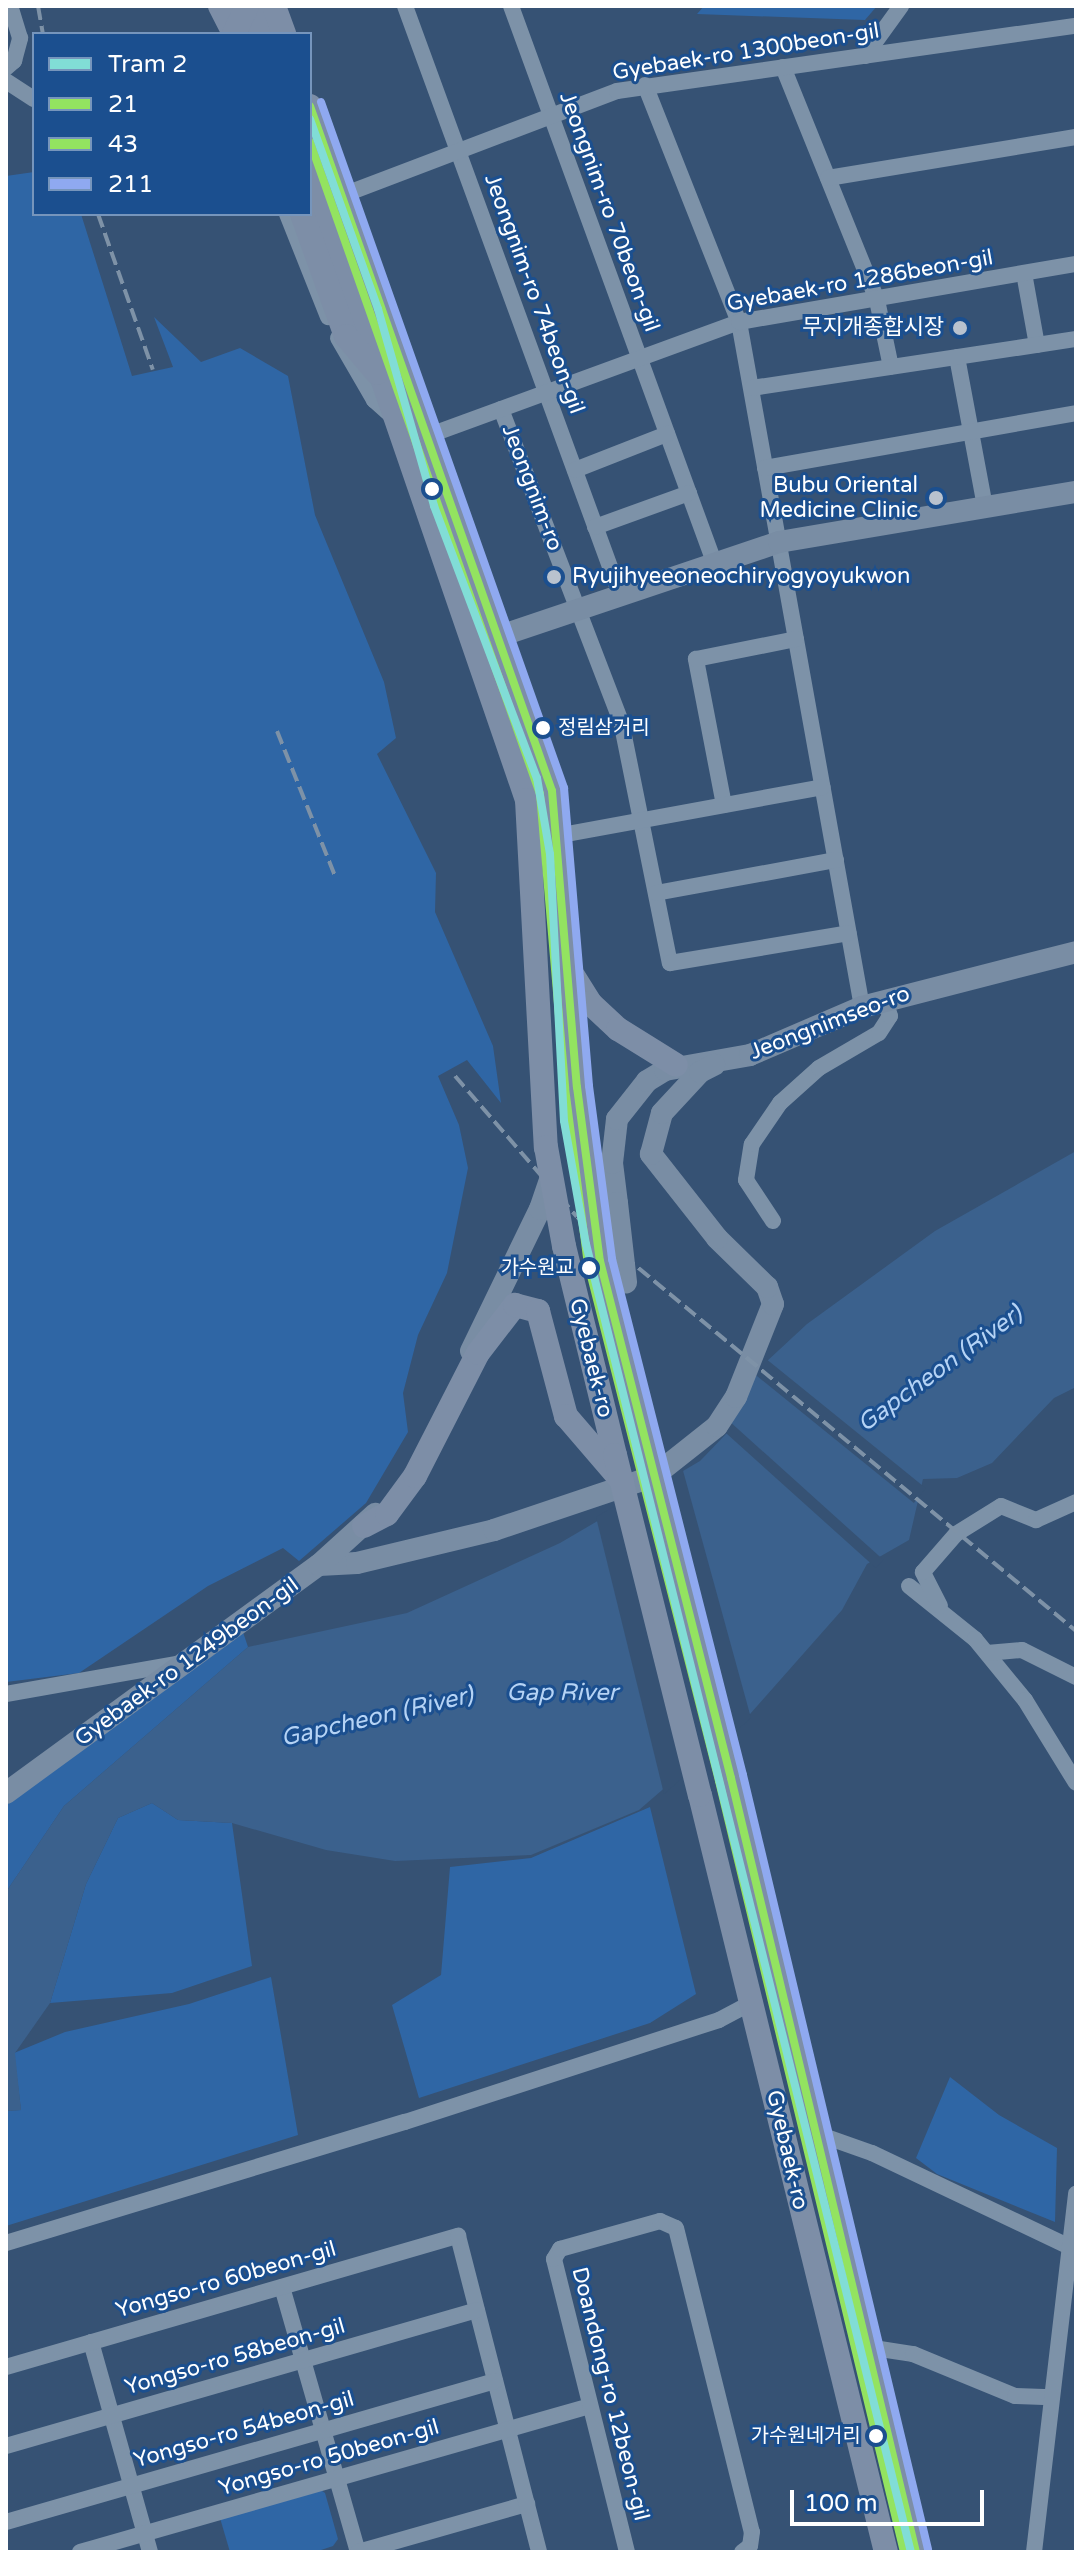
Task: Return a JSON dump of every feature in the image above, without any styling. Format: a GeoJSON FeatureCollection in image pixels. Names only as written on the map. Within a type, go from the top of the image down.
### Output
{"type":"FeatureCollection","features":[{"type":"Feature","properties":{"kind":"main road"},"geometry":{"type":"LineString","coordinates":[[220,6],[233,32]]}},
{"type":"Feature","properties":{"kind":"main road"},"geometry":{"type":"LineString","coordinates":[[235,32],[249,6]]}},
{"type":"Feature","properties":{"kind":"main road"},"geometry":{"type":"LineString","coordinates":[[249,6],[261,32]]}},
{"type":"Feature","properties":{"kind":"main road"},"geometry":{"type":"LineString","coordinates":[[274,6],[283,32]]}},
{"type":"Feature","properties":{"kind":"main road","name":"Gyebaek-ro"},"geometry":{"type":"LineString","coordinates":[[312,111],[430,435],[552,791],[572,974],[589,1181],[600,1261],[731,1778],[916,2552]]}},
{"type":"Feature","properties":{"kind":"main road","name":"Gyebaek-ro"},"geometry":{"type":"LineString","coordinates":[[312,175],[388,386],[472,645],[527,800],[550,1180],[610,1458],[622,1481],[754,2001],[864,2472],[886,2552]]}},
{"type":"Feature","properties":{"kind":"main road"},"geometry":{"type":"LineString","coordinates":[[303,216],[346,336],[388,386]]}},
{"type":"Feature","properties":{"kind":"main road"},"geometry":{"type":"LineString","coordinates":[[572,974],[590,1003],[618,1029],[676,1065]]}},
{"type":"Feature","properties":{"kind":"main road"},"geometry":{"type":"LineString","coordinates":[[364,1526],[387,1514],[415,1476],[478,1353],[515,1305],[538,1311],[566,1416],[610,1458]]}},
{"type":"Feature","properties":{"kind":"main road"},"geometry":{"type":"LineString","coordinates":[[864,2472],[870,2552]]}},
{"type":"Feature","properties":{"kind":"street"},"geometry":{"type":"LineString","coordinates":[[6,68],[14,61],[20,38],[10,6]]}},
{"type":"Feature","properties":{"kind":"street","name":"Jeongnim-ro 74beon-gil"},"geometry":{"type":"LineString","coordinates":[[405,6],[621,597]]}},
{"type":"Feature","properties":{"kind":"street","name":"Jeongnim-ro 70beon-gil"},"geometry":{"type":"LineString","coordinates":[[511,6],[714,562]]}},
{"type":"Feature","properties":{"kind":"street"},"geometry":{"type":"LineString","coordinates":[[865,56],[901,6]]}},
{"type":"Feature","properties":{"kind":"street","name":"Gyebaek-ro 1300beon-gil"},"geometry":{"type":"LineString","coordinates":[[343,195],[645,85],[1076,26]]}},
{"type":"Feature","properties":{"kind":"street"},"geometry":{"type":"LineString","coordinates":[[783,67],[877,300],[891,367]]}},
{"type":"Feature","properties":{"kind":"street"},"geometry":{"type":"LineString","coordinates":[[6,81],[32,98]]}},
{"type":"Feature","properties":{"kind":"street"},"geometry":{"type":"LineString","coordinates":[[645,85],[739,322],[862,1007]]}},
{"type":"Feature","properties":{"kind":"street"},"geometry":{"type":"LineString","coordinates":[[828,178],[1076,137]]}},
{"type":"Feature","properties":{"kind":"street"},"geometry":{"type":"LineString","coordinates":[[288,216],[355,372],[374,400],[398,421]]}},
{"type":"Feature","properties":{"kind":"street","name":"Gyebaek-ro 1286beon-gil"},"geometry":{"type":"LineString","coordinates":[[430,435],[739,322],[1076,264]]}},
{"type":"Feature","properties":{"kind":"street"},"geometry":{"type":"LineString","coordinates":[[1024,273],[1037,345]]}},
{"type":"Feature","properties":{"kind":"street"},"geometry":{"type":"LineString","coordinates":[[752,388],[1076,339]]}},
{"type":"Feature","properties":{"kind":"street"},"geometry":{"type":"LineString","coordinates":[[957,357],[985,507]]}},
{"type":"Feature","properties":{"kind":"street","name":"Jeongnim-ro"},"geometry":{"type":"LineString","coordinates":[[501,409],[621,721],[670,963],[849,933]]}},
{"type":"Feature","properties":{"kind":"street"},"geometry":{"type":"LineString","coordinates":[[765,468],[1076,413]]}},
{"type":"Feature","properties":{"kind":"street"},"geometry":{"type":"LineString","coordinates":[[575,470],[667,434]]}},
{"type":"Feature","properties":{"kind":"street"},"geometry":{"type":"LineString","coordinates":[[472,645],[580,612],[714,562],[779,542],[1076,492]]}},
{"type":"Feature","properties":{"kind":"street"},"geometry":{"type":"LineString","coordinates":[[595,527],[689,493]]}},
{"type":"Feature","properties":{"kind":"street"},"geometry":{"type":"LineString","coordinates":[[724,805],[696,659],[796,639]]}},
{"type":"Feature","properties":{"kind":"street"},"geometry":{"type":"LineString","coordinates":[[556,836],[823,787]]}},
{"type":"Feature","properties":{"kind":"street"},"geometry":{"type":"LineString","coordinates":[[656,893],[836,860]]}},
{"type":"Feature","properties":{"kind":"street","name":"Jeongnimseo-ro"},"geometry":{"type":"LineString","coordinates":[[676,1065],[714,1065],[862,1007],[1076,952]]}},
{"type":"Feature","properties":{"kind":"street"},"geometry":{"type":"LineString","coordinates":[[773,1221],[746,1180],[752,1144],[780,1103],[799,1085],[879,1033],[890,1016],[885,1000]]}},
{"type":"Feature","properties":{"kind":"street"},"geometry":{"type":"LineString","coordinates":[[613,1314],[626,1282],[612,1163],[617,1119],[647,1081],[676,1065]]}},
{"type":"Feature","properties":{"kind":"street"},"geometry":{"type":"LineString","coordinates":[[319,1565],[357,1563],[494,1530],[654,1476],[717,1426],[736,1397],[773,1304],[767,1287],[717,1238],[651,1154],[662,1113],[700,1072],[714,1065]]}},
{"type":"Feature","properties":{"kind":"street","name":"Gyebaek-ro 1249beon-gil"},"geometry":{"type":"LineString","coordinates":[[6,1793],[189,1662],[319,1565],[364,1526],[413,1464],[540,1209],[550,1180]]}},
{"type":"Feature","properties":{"kind":"street"},"geometry":{"type":"LineString","coordinates":[[941,1607],[923,1572],[956,1534],[1001,1506],[1036,1520],[1076,1502]]}},
{"type":"Feature","properties":{"kind":"street"},"geometry":{"type":"LineString","coordinates":[[909,1586],[941,1607],[987,1653],[1025,1700],[1076,1783]]}},
{"type":"Feature","properties":{"kind":"street"},"geometry":{"type":"LineString","coordinates":[[987,1653],[1022,1650],[1076,1677]]}},
{"type":"Feature","properties":{"kind":"street"},"geometry":{"type":"LineString","coordinates":[[6,1694],[189,1662]]}},
{"type":"Feature","properties":{"kind":"street"},"geometry":{"type":"LineString","coordinates":[[6,2243],[405,2122],[719,2020],[754,2001]]}},
{"type":"Feature","properties":{"kind":"street"},"geometry":{"type":"LineString","coordinates":[[818,2134],[872,2153],[1070,2247]]}},
{"type":"Feature","properties":{"kind":"street"},"geometry":{"type":"LineString","coordinates":[[1034,2552],[1076,2193]]}},
{"type":"Feature","properties":{"kind":"street","name":"Doandong-ro 12beon-gil"},"geometry":{"type":"LineString","coordinates":[[627,2552],[554,2259],[560,2249],[660,2221],[676,2228],[752,2532],[750,2546],[742,2552]]}},
{"type":"Feature","properties":{"kind":"street","name":"Yongso-ro 60beon-gil"},"geometry":{"type":"LineString","coordinates":[[6,2367],[458,2236],[477,2310]]}},
{"type":"Feature","properties":{"kind":"street"},"geometry":{"type":"LineString","coordinates":[[282,2287],[358,2552],[527,2504]]}},
{"type":"Feature","properties":{"kind":"street"},"geometry":{"type":"LineString","coordinates":[[477,2310],[539,2552]]}},
{"type":"Feature","properties":{"kind":"street","name":"Yongso-ro 58beon-gil"},"geometry":{"type":"LineString","coordinates":[[6,2446],[477,2310]]}},
{"type":"Feature","properties":{"kind":"street"},"geometry":{"type":"LineString","coordinates":[[91,2342],[150,2552]]}},
{"type":"Feature","properties":{"kind":"street"},"geometry":{"type":"LineString","coordinates":[[867,2347],[913,2354],[1015,2396],[1051,2397]]}},
{"type":"Feature","properties":{"kind":"street","name":"Yongso-ro 54beon-gil"},"geometry":{"type":"LineString","coordinates":[[6,2522],[495,2381]]}},
{"type":"Feature","properties":{"kind":"street","name":"Yongso-ro 50beon-gil"},"geometry":{"type":"LineString","coordinates":[[80,2552],[590,2406]]}},
{"type":"Feature","properties":{"kind":"shaded area"},"geometry":{"type":"Polygon","coordinates":[[[704,6],[877,6],[865,20],[697,14],[704,6]]]}},
{"type":"Feature","properties":{"kind":"shaded area"},"geometry":{"type":"Polygon","coordinates":[[[32,172],[32,216],[82,216],[132,376],[173,367],[154,317],[201,362],[240,348],[288,376],[315,515],[384,682],[396,738],[377,754],[436,873],[435,912],[493,1046],[501,1103],[467,1060],[438,1076],[459,1125],[468,1168],[447,1273],[418,1335],[403,1393],[408,1432],[366,1503],[299,1561],[283,1548],[208,1586],[79,1673],[6,1682],[6,176],[32,172]]]}},
{"type":"Feature","properties":{"kind":"shaded area"},"geometry":{"type":"Polygon","coordinates":[[[243,1632],[248,1647],[64,1806],[6,1892],[6,1805],[243,1632]]]}},
{"type":"Feature","properties":{"kind":"shaded area"},"geometry":{"type":"Polygon","coordinates":[[[152,1803],[178,1820],[232,1823],[252,1966],[172,1993],[50,2003],[86,1884],[118,1818],[152,1803]]]}},
{"type":"Feature","properties":{"kind":"shaded area"},"geometry":{"type":"Polygon","coordinates":[[[650,1807],[696,1994],[650,2023],[419,2098],[392,2005],[441,1975],[450,1867],[531,1858],[650,1807]]]}},
{"type":"Feature","properties":{"kind":"shaded area"},"geometry":{"type":"Polygon","coordinates":[[[271,1977],[298,2135],[6,2226],[6,2111],[21,2110],[14,2053],[65,2032],[189,2004],[271,1977]]]}},
{"type":"Feature","properties":{"kind":"shaded area"},"geometry":{"type":"Polygon","coordinates":[[[950,2077],[999,2115],[1057,2148],[1055,2222],[937,2174],[916,2158],[950,2077]]]}},
{"type":"Feature","properties":{"kind":"shaded area"},"geometry":{"type":"Polygon","coordinates":[[[318,2488],[325,2493],[338,2539],[333,2546],[315,2552],[230,2552],[220,2518],[318,2488]]]}},
{"type":"Feature","properties":{"kind":"water","name":"Gap River"},"geometry":{"type":"Polygon","coordinates":[[[1076,1151],[1076,1387],[1054,1398],[992,1463],[957,1478],[923,1479],[909,1540],[867,1564],[842,1610],[750,1714],[639,1810],[531,1855],[395,1861],[326,1850],[232,1823],[178,1820],[152,1803],[118,1818],[86,1884],[50,2003],[15,2053],[21,2110],[6,2111],[6,1892],[64,1806],[248,1647],[407,1613],[560,1543],[700,1461],[727,1433],[751,1376],[807,1324],[935,1231],[1076,1151]]]}},
{"type":"Feature","properties":{"kind":"pier"},"geometry":{"type":"Polygon","coordinates":[[[765,1358],[926,1488],[914,1503],[753,1373],[765,1358]]]}},
{"type":"Feature","properties":{"kind":"pier"},"geometry":{"type":"Polygon","coordinates":[[[728,1420],[883,1560],[876,1568],[721,1428],[728,1420]]]}},
{"type":"Feature","properties":{"kind":"pier"},"geometry":{"type":"Polygon","coordinates":[[[682,1467],[751,1718],[664,1794],[596,1517],[682,1467]]]}},
{"type":"Feature","properties":{"kind":"railway"},"geometry":{"type":"LineString","coordinates":[[38,6],[43,32]]}},
{"type":"Feature","properties":{"kind":"railway"},"geometry":{"type":"LineString","coordinates":[[99,216],[153,370]]}},
{"type":"Feature","properties":{"kind":"railway"},"geometry":{"type":"LineString","coordinates":[[277,731],[335,876]]}},
{"type":"Feature","properties":{"kind":"railway"},"geometry":{"type":"LineString","coordinates":[[455,1076],[577,1217],[1076,1631]]}},
{"type":"Feature","properties":{"kind":"tram line","name":"2"},"geometry":{"type":"LineString","coordinates":[[312,125],[378,309],[434,506],[537,778],[550,854],[564,1121],[586,1244],[911,2552]]}},
{"type":"Feature","properties":{"kind":"transit line","name":"211"},"geometry":{"type":"LineString","coordinates":[[321,102],[564,788],[589,1086],[612,1259],[743,1775],[928,2549]]}},
{"type":"Feature","properties":{"kind":"transit line","name":"21"},"geometry":{"type":"LineString","coordinates":[[312,112],[552,791],[577,1087],[600,1261],[731,1778],[916,2552]]}},
{"type":"Feature","properties":{"kind":"transit line","name":"43"},"geometry":{"type":"LineString","coordinates":[[312,148],[540,794],[565,1088],[588,1264],[719,1781],[904,2552]]}},
{"type":"Feature","properties":{"kind":"place","name":"무지개종합시장"},"geometry":{"type":"Point","coordinates":[960,328]}},
{"type":"Feature","properties":{"kind":"place","name":"Bubu Oriental Medicine Clinic"},"geometry":{"type":"Point","coordinates":[936,498]}},
{"type":"Feature","properties":{"kind":"place","name":"Ryujihyeeoneochiryogyoyukwon"},"geometry":{"type":"Point","coordinates":[554,577]}},
{"type":"Feature","properties":{"kind":"place","name":"정림삼거리"},"geometry":{"type":"Point","coordinates":[543,728]}},
{"type":"Feature","properties":{"kind":"place","name":"가수원교"},"geometry":{"type":"Point","coordinates":[589,1268]}},
{"type":"Feature","properties":{"kind":"place","name":"가수원네거리"},"geometry":{"type":"Point","coordinates":[876,2436]}},
{"type":"Feature","properties":{"kind":"water label","name":"Gapcheon (River)"},"geometry":{"type":"Point","coordinates":[940,1369]}},
{"type":"Feature","properties":{"kind":"water label","name":"Gapcheon (River)"},"geometry":{"type":"Point","coordinates":[377,1717]}}]}
